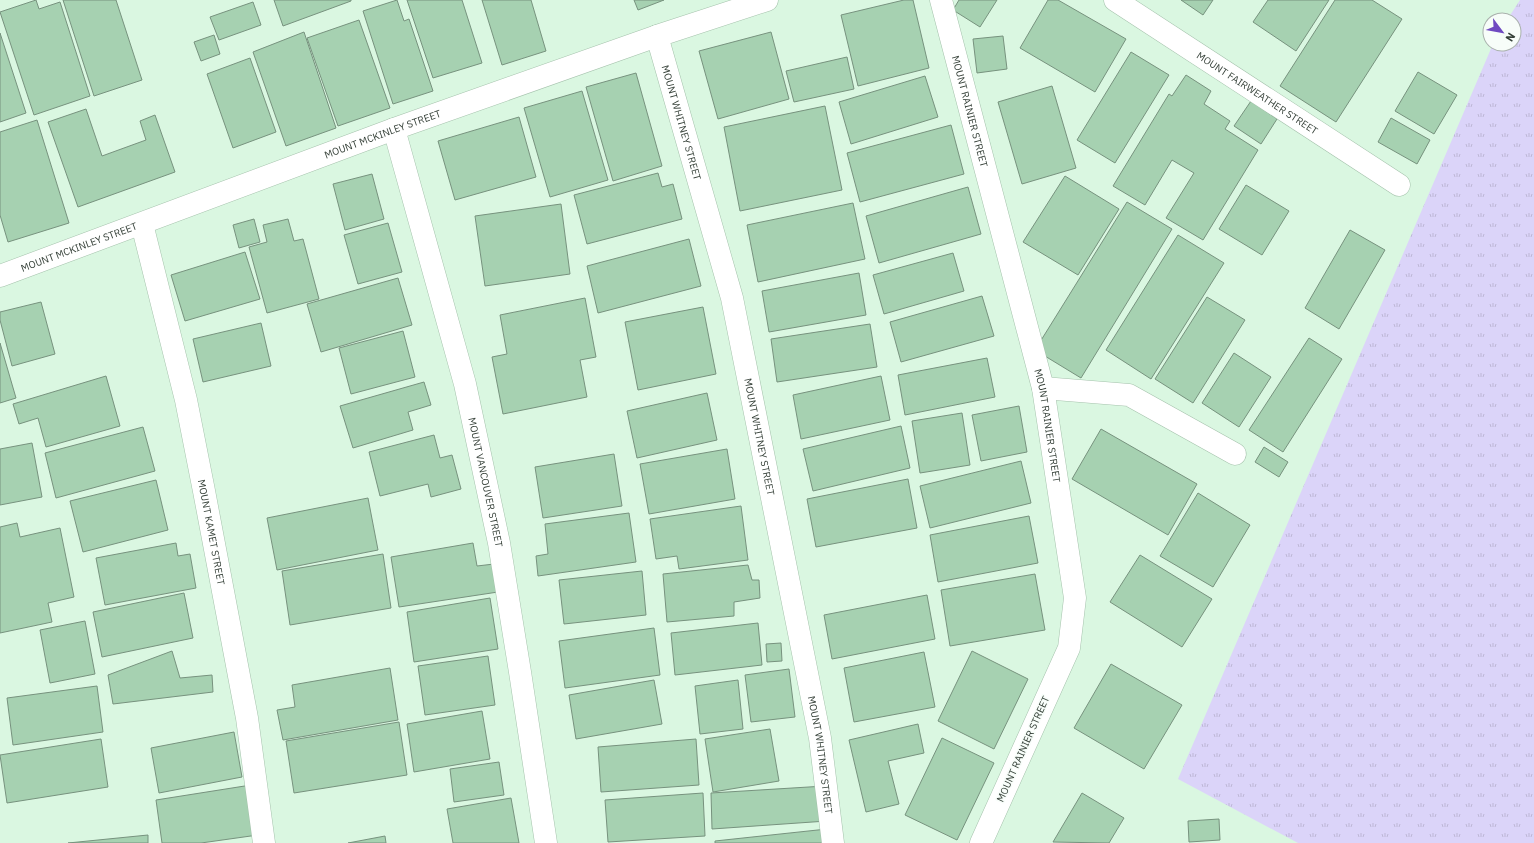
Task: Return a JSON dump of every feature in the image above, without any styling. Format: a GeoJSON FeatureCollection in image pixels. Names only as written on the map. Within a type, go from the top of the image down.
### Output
{"type":"FeatureCollection","features":[{"type":"Feature","properties":{"kind":"street","name":"MOUNT MCKINLEY STREET"},"geometry":{"type":"LineString","coordinates":[[0,276],[394,129],[657,36],[767,0]]}},
{"type":"Feature","properties":{"kind":"street","name":"MOUNT RAINIER STREET"},"geometry":{"type":"LineString","coordinates":[[941,0],[1043,388],[1075,598],[1069,648],[981,843]]}},
{"type":"Feature","properties":{"kind":"street","name":"MOUNT FAIRWEATHER STREET"},"geometry":{"type":"LineString","coordinates":[[1116,0],[1399,185]]}},
{"type":"Feature","properties":{"kind":"street","name":"MOUNT WHITNEY STREET"},"geometry":{"type":"LineString","coordinates":[[657,36],[732,298],[820,738],[833,843]]}},
{"type":"Feature","properties":{"kind":"street","name":"MOUNT VANCOUVER STREET"},"geometry":{"type":"LineString","coordinates":[[394,129],[467,392],[499,543],[546,843]]}},
{"type":"Feature","properties":{"kind":"street","name":"MOUNT KAMET STREET"},"geometry":{"type":"LineString","coordinates":[[142,224],[186,400],[247,718],[264,843]]}},
{"type":"Feature","properties":{"kind":"street"},"geometry":{"type":"LineString","coordinates":[[1043,388],[1129,395],[1234,454]]}},
{"type":"Feature","properties":{"kind":"green space"},"geometry":{"type":"Polygon","coordinates":[[[1520,0],[1534,0],[1534,843],[1298,843],[1178,779],[1490,52],[1522,52],[1522,12],[1512,12],[1520,0]]]}},
{"type":"Feature","properties":{"kind":"building"},"geometry":{"type":"Polygon","coordinates":[[[36,0],[39,9],[60,2],[90,96],[34,115],[0,12],[36,0]]]}},
{"type":"Feature","properties":{"kind":"building"},"geometry":{"type":"Polygon","coordinates":[[[63,0],[116,0],[142,80],[94,96],[63,0]]]}},
{"type":"Feature","properties":{"kind":"building"},"geometry":{"type":"Polygon","coordinates":[[[274,0],[351,0],[351,1],[283,26],[274,0]]]}},
{"type":"Feature","properties":{"kind":"building"},"geometry":{"type":"Polygon","coordinates":[[[397,0],[404,21],[409,19],[433,91],[393,104],[363,11],[397,0]]]}},
{"type":"Feature","properties":{"kind":"building"},"geometry":{"type":"Polygon","coordinates":[[[407,0],[462,0],[482,63],[433,78],[407,0]]]}},
{"type":"Feature","properties":{"kind":"building"},"geometry":{"type":"Polygon","coordinates":[[[482,0],[531,0],[546,51],[502,65],[482,0]]]}},
{"type":"Feature","properties":{"kind":"building"},"geometry":{"type":"Polygon","coordinates":[[[634,0],[664,0],[638,10],[634,0]]]}},
{"type":"Feature","properties":{"kind":"building"},"geometry":{"type":"Polygon","coordinates":[[[904,0],[913,0],[929,68],[858,86],[841,15],[904,0]]]}},
{"type":"Feature","properties":{"kind":"building"},"geometry":{"type":"Polygon","coordinates":[[[959,0],[997,0],[980,27],[953,10],[959,0]]]}},
{"type":"Feature","properties":{"kind":"building"},"geometry":{"type":"Polygon","coordinates":[[[1048,0],[1058,0],[1126,39],[1095,92],[1020,48],[1048,0]]]}},
{"type":"Feature","properties":{"kind":"building"},"geometry":{"type":"Polygon","coordinates":[[[1181,0],[1213,0],[1203,15],[1181,0]]]}},
{"type":"Feature","properties":{"kind":"building"},"geometry":{"type":"Polygon","coordinates":[[[1268,0],[1329,0],[1296,51],[1253,22],[1268,0]]]}},
{"type":"Feature","properties":{"kind":"building"},"geometry":{"type":"Polygon","coordinates":[[[1335,0],[1372,0],[1402,19],[1336,122],[1280,86],[1335,0]]]}},
{"type":"Feature","properties":{"kind":"building"},"geometry":{"type":"Polygon","coordinates":[[[253,2],[261,25],[219,40],[210,17],[253,2]]]}},
{"type":"Feature","properties":{"kind":"building"},"geometry":{"type":"Polygon","coordinates":[[[359,20],[390,108],[338,126],[307,38],[359,20]]]}},
{"type":"Feature","properties":{"kind":"building"},"geometry":{"type":"Polygon","coordinates":[[[304,32],[336,128],[286,146],[253,52],[304,32]]]}},
{"type":"Feature","properties":{"kind":"building"},"geometry":{"type":"Polygon","coordinates":[[[771,32],[789,99],[718,119],[699,51],[771,32]]]}},
{"type":"Feature","properties":{"kind":"building"},"geometry":{"type":"Polygon","coordinates":[[[0,33],[26,113],[0,122],[0,33]]]}},
{"type":"Feature","properties":{"kind":"building"},"geometry":{"type":"Polygon","coordinates":[[[214,35],[220,54],[201,61],[194,42],[214,35]]]}},
{"type":"Feature","properties":{"kind":"building"},"geometry":{"type":"Polygon","coordinates":[[[1003,36],[1007,69],[977,73],[973,39],[1003,36]]]}},
{"type":"Feature","properties":{"kind":"building"},"geometry":{"type":"Polygon","coordinates":[[[1131,52],[1169,75],[1115,163],[1077,140],[1131,52]]]}},
{"type":"Feature","properties":{"kind":"building"},"geometry":{"type":"Polygon","coordinates":[[[847,57],[854,89],[794,102],[786,71],[847,57]]]}},
{"type":"Feature","properties":{"kind":"building"},"geometry":{"type":"Polygon","coordinates":[[[250,58],[276,132],[233,148],[207,74],[250,58]]]}},
{"type":"Feature","properties":{"kind":"building"},"geometry":{"type":"Polygon","coordinates":[[[1418,72],[1457,95],[1434,134],[1395,111],[1418,72]]]}},
{"type":"Feature","properties":{"kind":"building"},"geometry":{"type":"Polygon","coordinates":[[[636,73],[662,166],[613,181],[586,87],[636,73]]]}},
{"type":"Feature","properties":{"kind":"building"},"geometry":{"type":"Polygon","coordinates":[[[1186,75],[1211,91],[1204,104],[1230,121],[1225,129],[1258,150],[1203,240],[1166,218],[1194,173],[1172,160],[1145,205],[1113,186],[1169,94],[1172,96],[1186,75]]]}},
{"type":"Feature","properties":{"kind":"building"},"geometry":{"type":"Polygon","coordinates":[[[925,76],[938,117],[851,144],[839,102],[925,76]]]}},
{"type":"Feature","properties":{"kind":"building"},"geometry":{"type":"Polygon","coordinates":[[[1052,86],[1076,168],[1022,184],[998,102],[1052,86]]]}},
{"type":"Feature","properties":{"kind":"building"},"geometry":{"type":"Polygon","coordinates":[[[582,91],[608,180],[550,197],[524,108],[582,91]]]}},
{"type":"Feature","properties":{"kind":"building"},"geometry":{"type":"Polygon","coordinates":[[[1251,101],[1277,119],[1261,144],[1234,126],[1251,101]]]}},
{"type":"Feature","properties":{"kind":"building"},"geometry":{"type":"Polygon","coordinates":[[[825,106],[842,190],[740,211],[724,127],[825,106]]]}},
{"type":"Feature","properties":{"kind":"building"},"geometry":{"type":"Polygon","coordinates":[[[86,109],[102,156],[146,140],[140,121],[155,115],[175,172],[78,207],[48,122],[86,109]]]}},
{"type":"Feature","properties":{"kind":"building"},"geometry":{"type":"Polygon","coordinates":[[[519,117],[536,177],[455,200],[438,141],[519,117]]]}},
{"type":"Feature","properties":{"kind":"building"},"geometry":{"type":"Polygon","coordinates":[[[1391,118],[1430,140],[1417,164],[1378,142],[1391,118]]]}},
{"type":"Feature","properties":{"kind":"building"},"geometry":{"type":"Polygon","coordinates":[[[37,120],[69,223],[8,242],[0,215],[0,132],[37,120]]]}},
{"type":"Feature","properties":{"kind":"building"},"geometry":{"type":"Polygon","coordinates":[[[951,125],[964,174],[860,202],[847,153],[951,125]]]}},
{"type":"Feature","properties":{"kind":"building"},"geometry":{"type":"Polygon","coordinates":[[[658,173],[662,187],[673,184],[682,219],[587,244],[574,195],[658,173]]]}},
{"type":"Feature","properties":{"kind":"building"},"geometry":{"type":"Polygon","coordinates":[[[372,174],[384,219],[345,230],[333,184],[372,174]]]}},
{"type":"Feature","properties":{"kind":"building"},"geometry":{"type":"Polygon","coordinates":[[[1065,176],[1119,209],[1078,275],[1023,242],[1065,176]]]}},
{"type":"Feature","properties":{"kind":"building"},"geometry":{"type":"Polygon","coordinates":[[[1246,185],[1289,211],[1262,255],[1219,229],[1246,185]]]}},
{"type":"Feature","properties":{"kind":"building"},"geometry":{"type":"Polygon","coordinates":[[[968,187],[981,234],[879,263],[866,216],[968,187]]]}},
{"type":"Feature","properties":{"kind":"building"},"geometry":{"type":"Polygon","coordinates":[[[1127,202],[1172,229],[1081,378],[1035,350],[1127,202]]]}},
{"type":"Feature","properties":{"kind":"building"},"geometry":{"type":"Polygon","coordinates":[[[853,203],[865,259],[758,282],[747,225],[853,203]]]}},
{"type":"Feature","properties":{"kind":"building"},"geometry":{"type":"Polygon","coordinates":[[[561,204],[570,274],[485,286],[475,216],[561,204]]]}},
{"type":"Feature","properties":{"kind":"building"},"geometry":{"type":"Polygon","coordinates":[[[254,219],[260,242],[239,248],[233,225],[254,219]]]}},
{"type":"Feature","properties":{"kind":"building"},"geometry":{"type":"Polygon","coordinates":[[[288,219],[294,241],[303,239],[319,299],[267,313],[249,247],[267,242],[263,225],[288,219]]]}},
{"type":"Feature","properties":{"kind":"building"},"geometry":{"type":"Polygon","coordinates":[[[388,223],[402,272],[358,284],[344,235],[388,223]]]}},
{"type":"Feature","properties":{"kind":"building"},"geometry":{"type":"Polygon","coordinates":[[[1350,230],[1385,250],[1339,329],[1305,308],[1350,230]]]}},
{"type":"Feature","properties":{"kind":"building"},"geometry":{"type":"Polygon","coordinates":[[[1178,235],[1224,263],[1151,379],[1106,350],[1178,235]]]}},
{"type":"Feature","properties":{"kind":"building"},"geometry":{"type":"Polygon","coordinates":[[[689,239],[701,286],[598,313],[587,266],[689,239]]]}},
{"type":"Feature","properties":{"kind":"building"},"geometry":{"type":"Polygon","coordinates":[[[245,252],[260,299],[185,321],[171,275],[245,252]]]}},
{"type":"Feature","properties":{"kind":"building"},"geometry":{"type":"Polygon","coordinates":[[[953,253],[964,291],[884,314],[873,275],[953,253]]]}},
{"type":"Feature","properties":{"kind":"building"},"geometry":{"type":"Polygon","coordinates":[[[859,273],[866,315],[769,332],[762,291],[859,273]]]}},
{"type":"Feature","properties":{"kind":"building"},"geometry":{"type":"Polygon","coordinates":[[[398,278],[412,325],[321,352],[307,304],[398,278]]]}},
{"type":"Feature","properties":{"kind":"building"},"geometry":{"type":"Polygon","coordinates":[[[982,296],[994,336],[901,362],[890,322],[982,296]]]}},
{"type":"Feature","properties":{"kind":"building"},"geometry":{"type":"Polygon","coordinates":[[[1207,297],[1245,320],[1193,403],[1155,379],[1207,297]]]}},
{"type":"Feature","properties":{"kind":"building"},"geometry":{"type":"Polygon","coordinates":[[[585,298],[596,357],[580,360],[587,397],[503,414],[492,357],[507,354],[500,315],[585,298]]]}},
{"type":"Feature","properties":{"kind":"building"},"geometry":{"type":"Polygon","coordinates":[[[41,302],[55,354],[12,366],[0,320],[0,312],[41,302]]]}},
{"type":"Feature","properties":{"kind":"building"},"geometry":{"type":"Polygon","coordinates":[[[703,307],[716,374],[638,390],[625,322],[703,307]]]}},
{"type":"Feature","properties":{"kind":"building"},"geometry":{"type":"Polygon","coordinates":[[[261,323],[271,366],[203,382],[193,339],[261,323]]]}},
{"type":"Feature","properties":{"kind":"building"},"geometry":{"type":"Polygon","coordinates":[[[870,324],[877,367],[777,382],[771,339],[870,324]]]}},
{"type":"Feature","properties":{"kind":"building"},"geometry":{"type":"Polygon","coordinates":[[[403,331],[415,377],[351,394],[339,348],[403,331]]]}},
{"type":"Feature","properties":{"kind":"building"},"geometry":{"type":"Polygon","coordinates":[[[1309,338],[1342,359],[1283,452],[1249,430],[1309,338]]]}},
{"type":"Feature","properties":{"kind":"building"},"geometry":{"type":"Polygon","coordinates":[[[0,343],[16,398],[0,403],[0,343]]]}},
{"type":"Feature","properties":{"kind":"building"},"geometry":{"type":"Polygon","coordinates":[[[1234,353],[1271,377],[1239,427],[1202,403],[1234,353]]]}},
{"type":"Feature","properties":{"kind":"building"},"geometry":{"type":"Polygon","coordinates":[[[987,358],[995,397],[905,415],[898,375],[987,358]]]}},
{"type":"Feature","properties":{"kind":"building"},"geometry":{"type":"Polygon","coordinates":[[[106,376],[120,426],[46,447],[38,418],[19,424],[13,404],[106,376]]]}},
{"type":"Feature","properties":{"kind":"building"},"geometry":{"type":"Polygon","coordinates":[[[881,376],[890,420],[801,439],[793,395],[881,376]]]}},
{"type":"Feature","properties":{"kind":"building"},"geometry":{"type":"Polygon","coordinates":[[[424,382],[431,405],[408,412],[413,430],[353,448],[340,406],[424,382]]]}},
{"type":"Feature","properties":{"kind":"building"},"geometry":{"type":"Polygon","coordinates":[[[707,393],[717,440],[637,458],[627,411],[707,393]]]}},
{"type":"Feature","properties":{"kind":"building"},"geometry":{"type":"Polygon","coordinates":[[[1019,406],[1027,452],[981,461],[972,415],[1019,406]]]}},
{"type":"Feature","properties":{"kind":"building"},"geometry":{"type":"Polygon","coordinates":[[[962,413],[970,465],[920,473],[912,421],[962,413]]]}},
{"type":"Feature","properties":{"kind":"building"},"geometry":{"type":"Polygon","coordinates":[[[901,426],[910,468],[813,491],[803,449],[901,426]]]}},
{"type":"Feature","properties":{"kind":"building"},"geometry":{"type":"Polygon","coordinates":[[[143,427],[155,471],[56,498],[45,453],[143,427]]]}},
{"type":"Feature","properties":{"kind":"building"},"geometry":{"type":"Polygon","coordinates":[[[1101,429],[1197,484],[1168,535],[1072,479],[1101,429]]]}},
{"type":"Feature","properties":{"kind":"building"},"geometry":{"type":"Polygon","coordinates":[[[434,435],[440,458],[452,455],[461,489],[431,497],[428,484],[380,496],[369,452],[434,435]]]}},
{"type":"Feature","properties":{"kind":"building"},"geometry":{"type":"Polygon","coordinates":[[[32,443],[42,497],[0,505],[0,449],[32,443]]]}},
{"type":"Feature","properties":{"kind":"building"},"geometry":{"type":"Polygon","coordinates":[[[1264,447],[1288,462],[1279,477],[1255,462],[1264,447]]]}},
{"type":"Feature","properties":{"kind":"building"},"geometry":{"type":"Polygon","coordinates":[[[727,449],[735,499],[649,514],[640,464],[727,449]]]}},
{"type":"Feature","properties":{"kind":"building"},"geometry":{"type":"Polygon","coordinates":[[[614,454],[622,506],[543,518],[535,467],[614,454]]]}},
{"type":"Feature","properties":{"kind":"building"},"geometry":{"type":"Polygon","coordinates":[[[1021,461],[1031,503],[930,528],[920,486],[1021,461]]]}},
{"type":"Feature","properties":{"kind":"building"},"geometry":{"type":"Polygon","coordinates":[[[908,479],[917,528],[816,547],[807,499],[908,479]]]}},
{"type":"Feature","properties":{"kind":"building"},"geometry":{"type":"Polygon","coordinates":[[[156,480],[168,530],[83,552],[70,501],[156,480]]]}},
{"type":"Feature","properties":{"kind":"building"},"geometry":{"type":"Polygon","coordinates":[[[1198,493],[1250,525],[1213,587],[1160,556],[1198,493]]]}},
{"type":"Feature","properties":{"kind":"building"},"geometry":{"type":"Polygon","coordinates":[[[368,498],[378,550],[277,570],[267,518],[368,498]]]}},
{"type":"Feature","properties":{"kind":"building"},"geometry":{"type":"Polygon","coordinates":[[[741,506],[748,560],[679,569],[677,556],[656,559],[650,519],[741,506]]]}},
{"type":"Feature","properties":{"kind":"building"},"geometry":{"type":"Polygon","coordinates":[[[629,513],[636,562],[538,576],[536,556],[548,554],[545,524],[629,513]]]}},
{"type":"Feature","properties":{"kind":"building"},"geometry":{"type":"Polygon","coordinates":[[[1029,516],[1038,563],[938,582],[930,535],[1029,516]]]}},
{"type":"Feature","properties":{"kind":"building"},"geometry":{"type":"Polygon","coordinates":[[[17,523],[20,537],[60,528],[74,597],[48,603],[52,622],[0,633],[0,527],[17,523]]]}},
{"type":"Feature","properties":{"kind":"building"},"geometry":{"type":"Polygon","coordinates":[[[176,543],[178,556],[190,554],[196,588],[105,605],[96,558],[176,543]]]}},
{"type":"Feature","properties":{"kind":"building"},"geometry":{"type":"Polygon","coordinates":[[[473,543],[477,566],[494,564],[498,592],[399,607],[391,557],[473,543]]]}},
{"type":"Feature","properties":{"kind":"building"},"geometry":{"type":"Polygon","coordinates":[[[383,554],[391,608],[290,625],[282,571],[383,554]]]}},
{"type":"Feature","properties":{"kind":"building"},"geometry":{"type":"Polygon","coordinates":[[[1140,555],[1212,599],[1182,647],[1110,602],[1140,555]]]}},
{"type":"Feature","properties":{"kind":"building"},"geometry":{"type":"Polygon","coordinates":[[[748,565],[752,580],[759,580],[760,598],[734,602],[734,616],[667,622],[663,574],[748,565]]]}},
{"type":"Feature","properties":{"kind":"building"},"geometry":{"type":"Polygon","coordinates":[[[642,571],[646,615],[564,624],[559,580],[642,571]]]}},
{"type":"Feature","properties":{"kind":"building"},"geometry":{"type":"Polygon","coordinates":[[[1035,574],[1045,630],[950,646],[941,590],[1035,574]]]}},
{"type":"Feature","properties":{"kind":"building"},"geometry":{"type":"Polygon","coordinates":[[[184,593],[193,638],[102,657],[93,612],[184,593]]]}},
{"type":"Feature","properties":{"kind":"building"},"geometry":{"type":"Polygon","coordinates":[[[927,595],[935,639],[832,659],[824,615],[927,595]]]}},
{"type":"Feature","properties":{"kind":"building"},"geometry":{"type":"Polygon","coordinates":[[[490,598],[498,649],[414,662],[407,612],[490,598]]]}},
{"type":"Feature","properties":{"kind":"building"},"geometry":{"type":"Polygon","coordinates":[[[85,621],[95,674],[50,683],[40,630],[85,621]]]}},
{"type":"Feature","properties":{"kind":"building"},"geometry":{"type":"Polygon","coordinates":[[[758,623],[762,665],[675,675],[671,633],[758,623]]]}},
{"type":"Feature","properties":{"kind":"building"},"geometry":{"type":"Polygon","coordinates":[[[654,628],[660,675],[565,688],[559,641],[654,628]]]}},
{"type":"Feature","properties":{"kind":"building"},"geometry":{"type":"Polygon","coordinates":[[[781,643],[782,661],[767,662],[766,644],[781,643]]]}},
{"type":"Feature","properties":{"kind":"building"},"geometry":{"type":"Polygon","coordinates":[[[172,651],[180,678],[212,675],[213,692],[113,704],[108,675],[172,651]]]}},
{"type":"Feature","properties":{"kind":"building"},"geometry":{"type":"Polygon","coordinates":[[[972,651],[1028,679],[994,749],[938,721],[972,651]]]}},
{"type":"Feature","properties":{"kind":"building"},"geometry":{"type":"Polygon","coordinates":[[[924,652],[935,707],[854,722],[844,668],[924,652]]]}},
{"type":"Feature","properties":{"kind":"building"},"geometry":{"type":"Polygon","coordinates":[[[488,656],[495,705],[425,715],[418,666],[488,656]]]}},
{"type":"Feature","properties":{"kind":"building"},"geometry":{"type":"Polygon","coordinates":[[[1111,664],[1182,705],[1144,769],[1074,728],[1111,664]]]}},
{"type":"Feature","properties":{"kind":"building"},"geometry":{"type":"Polygon","coordinates":[[[390,668],[398,720],[283,740],[277,710],[295,707],[292,685],[390,668]]]}},
{"type":"Feature","properties":{"kind":"building"},"geometry":{"type":"Polygon","coordinates":[[[789,669],[795,717],[751,722],[745,675],[789,669]]]}},
{"type":"Feature","properties":{"kind":"building"},"geometry":{"type":"Polygon","coordinates":[[[654,680],[662,724],[576,739],[569,695],[654,680]]]}},
{"type":"Feature","properties":{"kind":"building"},"geometry":{"type":"Polygon","coordinates":[[[738,680],[743,729],[700,734],[695,686],[738,680]]]}},
{"type":"Feature","properties":{"kind":"building"},"geometry":{"type":"Polygon","coordinates":[[[97,686],[103,732],[13,745],[7,698],[97,686]]]}},
{"type":"Feature","properties":{"kind":"building"},"geometry":{"type":"Polygon","coordinates":[[[482,711],[490,759],[414,772],[407,724],[482,711]]]}},
{"type":"Feature","properties":{"kind":"building"},"geometry":{"type":"Polygon","coordinates":[[[399,722],[407,775],[294,793],[286,741],[399,722]]]}},
{"type":"Feature","properties":{"kind":"building"},"geometry":{"type":"Polygon","coordinates":[[[918,724],[924,753],[888,761],[899,804],[866,812],[849,740],[918,724]]]}},
{"type":"Feature","properties":{"kind":"building"},"geometry":{"type":"Polygon","coordinates":[[[770,729],[779,781],[713,792],[705,739],[770,729]]]}},
{"type":"Feature","properties":{"kind":"building"},"geometry":{"type":"Polygon","coordinates":[[[234,732],[242,777],[159,793],[151,748],[234,732]]]}},
{"type":"Feature","properties":{"kind":"building"},"geometry":{"type":"Polygon","coordinates":[[[942,738],[994,763],[957,840],[905,815],[942,738]]]}},
{"type":"Feature","properties":{"kind":"building"},"geometry":{"type":"Polygon","coordinates":[[[101,739],[108,787],[7,803],[0,755],[101,739]]]}},
{"type":"Feature","properties":{"kind":"building"},"geometry":{"type":"Polygon","coordinates":[[[696,739],[699,785],[601,792],[598,747],[696,739]]]}},
{"type":"Feature","properties":{"kind":"building"},"geometry":{"type":"Polygon","coordinates":[[[499,762],[504,795],[454,802],[450,769],[499,762]]]}},
{"type":"Feature","properties":{"kind":"building"},"geometry":{"type":"Polygon","coordinates":[[[251,785],[258,835],[201,843],[162,843],[156,800],[251,785]]]}},
{"type":"Feature","properties":{"kind":"building"},"geometry":{"type":"Polygon","coordinates":[[[825,786],[827,821],[712,829],[711,793],[825,786]]]}},
{"type":"Feature","properties":{"kind":"building"},"geometry":{"type":"Polygon","coordinates":[[[703,793],[705,836],[608,842],[605,800],[703,793]]]}},
{"type":"Feature","properties":{"kind":"building"},"geometry":{"type":"Polygon","coordinates":[[[1082,793],[1124,818],[1109,843],[1053,842],[1082,793]]]}},
{"type":"Feature","properties":{"kind":"building"},"geometry":{"type":"Polygon","coordinates":[[[511,798],[519,843],[453,843],[447,809],[511,798]]]}},
{"type":"Feature","properties":{"kind":"building"},"geometry":{"type":"Polygon","coordinates":[[[1219,819],[1220,840],[1189,842],[1188,821],[1219,819]]]}},
{"type":"Feature","properties":{"kind":"building"},"geometry":{"type":"Polygon","coordinates":[[[827,829],[829,843],[715,843],[715,841],[827,829]]]}},
{"type":"Feature","properties":{"kind":"building"},"geometry":{"type":"Polygon","coordinates":[[[148,835],[148,843],[68,843],[148,835]]]}},
{"type":"Feature","properties":{"kind":"building"},"geometry":{"type":"Polygon","coordinates":[[[385,836],[386,843],[348,843],[385,836]]]}}]}
